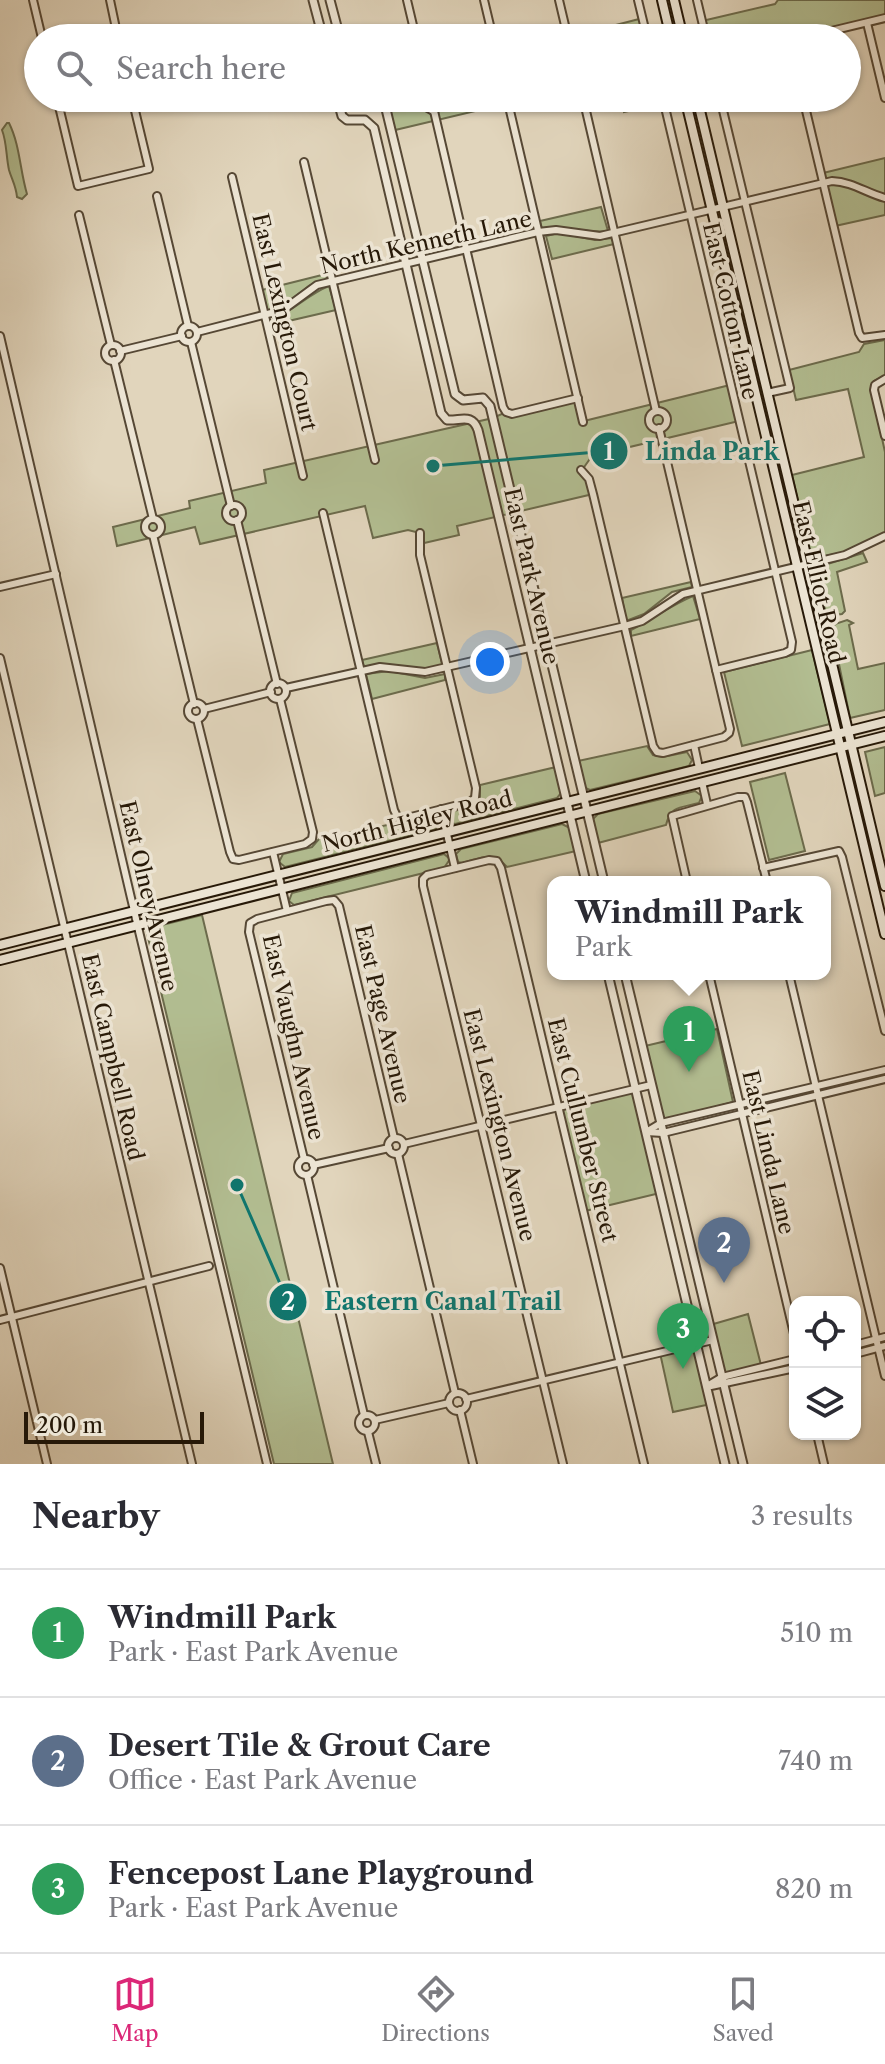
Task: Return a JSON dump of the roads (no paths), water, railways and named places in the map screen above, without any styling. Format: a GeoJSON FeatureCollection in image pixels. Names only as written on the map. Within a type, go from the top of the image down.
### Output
{"type":"FeatureCollection","features":[{"type":"Feature","properties":{"kind":"main road"},"geometry":{"type":"LineString","coordinates":[[662,0],[668,24]]}},
{"type":"Feature","properties":{"kind":"main road"},"geometry":{"type":"LineString","coordinates":[[674,0],[680,24]]}},
{"type":"Feature","properties":{"kind":"main road","name":"East Elliot Road"},"geometry":{"type":"LineString","coordinates":[[689,112],[767,393],[808,564],[843,732],[840,747],[885,934]]}},
{"type":"Feature","properties":{"kind":"main road","name":"East Elliot Road"},"geometry":{"type":"LineString","coordinates":[[700,112],[717,208],[797,567],[843,732],[851,744],[885,886]]}},
{"type":"Feature","properties":{"kind":"main road","name":"North Higley Road"},"geometry":{"type":"LineString","coordinates":[[0,945],[885,722]]}},
{"type":"Feature","properties":{"kind":"main road","name":"North Higley Road"},"geometry":{"type":"LineString","coordinates":[[0,960],[885,736]]}},
{"type":"Feature","properties":{"kind":"street"},"geometry":{"type":"LineString","coordinates":[[33,0],[39,24]]}},
{"type":"Feature","properties":{"kind":"street"},"geometry":{"type":"LineString","coordinates":[[110,0],[115,24]]}},
{"type":"Feature","properties":{"kind":"street"},"geometry":{"type":"LineString","coordinates":[[313,0],[319,24]]}},
{"type":"Feature","properties":{"kind":"street"},"geometry":{"type":"LineString","coordinates":[[330,0],[336,24]]}},
{"type":"Feature","properties":{"kind":"street"},"geometry":{"type":"LineString","coordinates":[[407,0],[413,24]]}},
{"type":"Feature","properties":{"kind":"street"},"geometry":{"type":"LineString","coordinates":[[484,0],[490,24]]}},
{"type":"Feature","properties":{"kind":"street"},"geometry":{"type":"LineString","coordinates":[[559,0],[565,24]]}},
{"type":"Feature","properties":{"kind":"street"},"geometry":{"type":"LineString","coordinates":[[638,0],[644,24]]}},
{"type":"Feature","properties":{"kind":"street"},"geometry":{"type":"LineString","coordinates":[[697,0],[703,24]]}},
{"type":"Feature","properties":{"kind":"street"},"geometry":{"type":"LineString","coordinates":[[861,24],[885,18]]}},
{"type":"Feature","properties":{"kind":"street"},"geometry":{"type":"LineString","coordinates":[[867,23],[885,98]]}},
{"type":"Feature","properties":{"kind":"street"},"geometry":{"type":"LineString","coordinates":[[60,112],[78,186],[149,169],[135,112]]}},
{"type":"Feature","properties":{"kind":"street","name":"East Park Avenue"},"geometry":{"type":"LineString","coordinates":[[341,112],[347,120],[365,120],[374,128],[441,413],[447,420],[469,418],[477,425],[585,876]]}},
{"type":"Feature","properties":{"kind":"street","name":"East Park Avenue"},"geometry":{"type":"LineString","coordinates":[[387,112],[455,394],[463,400],[483,398],[490,406],[603,876]]}},
{"type":"Feature","properties":{"kind":"street"},"geometry":{"type":"LineString","coordinates":[[434,112],[506,412],[512,414],[578,398]]}},
{"type":"Feature","properties":{"kind":"street"},"geometry":{"type":"LineString","coordinates":[[510,112],[583,422]]}},
{"type":"Feature","properties":{"kind":"street"},"geometry":{"type":"LineString","coordinates":[[586,112],[656,411]]}},
{"type":"Feature","properties":{"kind":"street","name":"East Cotton Lane"},"geometry":{"type":"LineString","coordinates":[[666,112],[792,642],[791,650],[785,653],[716,670]]}},
{"type":"Feature","properties":{"kind":"street"},"geometry":{"type":"LineString","coordinates":[[723,112],[790,388],[767,393]]}},
{"type":"Feature","properties":{"kind":"street"},"geometry":{"type":"LineString","coordinates":[[806,112],[862,338],[885,335]]}},
{"type":"Feature","properties":{"kind":"street"},"geometry":{"type":"LineString","coordinates":[[304,162],[375,460]]}},
{"type":"Feature","properties":{"kind":"street","name":"East Lexington Court"},"geometry":{"type":"LineString","coordinates":[[232,177],[303,476]]}},
{"type":"Feature","properties":{"kind":"street"},"geometry":{"type":"LineString","coordinates":[[823,182],[856,185],[872,195],[885,198]]}},
{"type":"Feature","properties":{"kind":"street","name":"North Kenneth Lane"},"geometry":{"type":"LineString","coordinates":[[197,332],[283,310],[317,285],[333,281],[538,232],[556,230],[600,236],[615,233],[823,182]]}},
{"type":"Feature","properties":{"kind":"street"},"geometry":{"type":"LineString","coordinates":[[157,196],[188,326]]}},
{"type":"Feature","properties":{"kind":"street"},"geometry":{"type":"LineString","coordinates":[[79,215],[111,345],[105,354],[108,359],[114,360],[120,351]]}},
{"type":"Feature","properties":{"kind":"street"},"geometry":{"type":"LineString","coordinates":[[188,326],[197,332],[196,339],[191,342],[182,336],[188,326]]}},
{"type":"Feature","properties":{"kind":"street","name":"East Olney Avenue"},"geometry":{"type":"LineString","coordinates":[[0,336],[267,1464]]}},
{"type":"Feature","properties":{"kind":"street"},"geometry":{"type":"LineString","coordinates":[[120,351],[182,336]]}},
{"type":"Feature","properties":{"kind":"street"},"geometry":{"type":"LineString","coordinates":[[191,342],[231,506],[242,511],[237,520],[277,684]]}},
{"type":"Feature","properties":{"kind":"street"},"geometry":{"type":"LineString","coordinates":[[111,345],[116,345],[120,351]]}},
{"type":"Feature","properties":{"kind":"street"},"geometry":{"type":"LineString","coordinates":[[114,360],[153,519],[161,526],[159,532],[153,535],[194,704]]}},
{"type":"Feature","properties":{"kind":"street"},"geometry":{"type":"LineString","coordinates":[[885,379],[875,385],[874,390],[885,436]]}},
{"type":"Feature","properties":{"kind":"street"},"geometry":{"type":"LineString","coordinates":[[656,411],[667,418],[666,424],[659,428],[649,422],[650,415],[656,411]]}},
{"type":"Feature","properties":{"kind":"street"},"geometry":{"type":"LineString","coordinates":[[581,470],[589,479],[593,494],[653,746],[657,752],[694,745],[729,733],[659,428]]}},
{"type":"Feature","properties":{"kind":"street"},"geometry":{"type":"LineString","coordinates":[[323,513],[398,818],[470,802],[475,798],[476,788],[420,555],[420,533]]}},
{"type":"Feature","properties":{"kind":"street"},"geometry":{"type":"LineString","coordinates":[[277,684],[286,688],[380,667],[425,672],[547,645],[642,621],[671,600],[697,590],[854,553],[885,536]]}},
{"type":"Feature","properties":{"kind":"street"},"geometry":{"type":"LineString","coordinates":[[0,587],[56,574]]}},
{"type":"Feature","properties":{"kind":"street","name":"East Campbell Road"},"geometry":{"type":"LineString","coordinates":[[0,658],[192,1464]]}},
{"type":"Feature","properties":{"kind":"street"},"geometry":{"type":"LineString","coordinates":[[277,684],[271,687],[274,698],[280,699],[285,695],[286,688]]}},
{"type":"Feature","properties":{"kind":"street"},"geometry":{"type":"LineString","coordinates":[[204,709],[271,692]]}},
{"type":"Feature","properties":{"kind":"street"},"geometry":{"type":"LineString","coordinates":[[197,719],[203,715],[204,709],[200,704],[190,706],[189,713],[197,719],[233,859],[273,852],[305,844],[312,839],[313,832],[280,699]]}},
{"type":"Feature","properties":{"kind":"street"},"geometry":{"type":"LineString","coordinates":[[694,745],[699,768]]}},
{"type":"Feature","properties":{"kind":"street"},"geometry":{"type":"LineString","coordinates":[[702,782],[707,804]]}},
{"type":"Feature","properties":{"kind":"street"},"geometry":{"type":"LineString","coordinates":[[686,876],[672,816],[707,804],[745,797],[765,876]]}},
{"type":"Feature","properties":{"kind":"street"},"geometry":{"type":"LineString","coordinates":[[441,809],[455,868]]}},
{"type":"Feature","properties":{"kind":"street"},"geometry":{"type":"LineString","coordinates":[[763,868],[839,851],[885,1031]]}},
{"type":"Feature","properties":{"kind":"street"},"geometry":{"type":"LineString","coordinates":[[273,852],[287,911]]}},
{"type":"Feature","properties":{"kind":"street","name":"East Cullumber Street"},"geometry":{"type":"LineString","coordinates":[[455,868],[489,860],[497,861],[501,868],[644,1464]]}},
{"type":"Feature","properties":{"kind":"street","name":"East Lexington Avenue"},"geometry":{"type":"LineString","coordinates":[[455,868],[427,875],[423,879],[543,1381]]}},
{"type":"Feature","properties":{"kind":"street","name":"East Page Avenue"},"geometry":{"type":"LineString","coordinates":[[287,911],[334,900],[339,906],[394,1138]]}},
{"type":"Feature","properties":{"kind":"street","name":"East Vaughn Avenue"},"geometry":{"type":"LineString","coordinates":[[287,911],[250,923],[249,932],[304,1159],[298,1168],[300,1173],[307,1175],[313,1172],[313,1165],[304,1159]]}},
{"type":"Feature","properties":{"kind":"street"},"geometry":{"type":"LineString","coordinates":[[609,980],[725,1464]]}},
{"type":"Feature","properties":{"kind":"street"},"geometry":{"type":"LineString","coordinates":[[626,980],[743,1464]]}},
{"type":"Feature","properties":{"kind":"street","name":"East Linda Lane"},"geometry":{"type":"LineString","coordinates":[[710,980],[789,1313]]}},
{"type":"Feature","properties":{"kind":"street"},"geometry":{"type":"LineString","coordinates":[[790,980],[885,1376]]}},
{"type":"Feature","properties":{"kind":"street"},"geometry":{"type":"LineString","coordinates":[[646,1132],[661,1123],[885,1070]]}},
{"type":"Feature","properties":{"kind":"street"},"geometry":{"type":"LineString","coordinates":[[646,1132],[663,1133],[885,1079]]}},
{"type":"Feature","properties":{"kind":"street"},"geometry":{"type":"LineString","coordinates":[[313,1165],[389,1148],[398,1154],[403,1151],[404,1144],[651,1085]]}},
{"type":"Feature","properties":{"kind":"street","name":"East Page Avenue"},"geometry":{"type":"LineString","coordinates":[[394,1138],[404,1144]]}},
{"type":"Feature","properties":{"kind":"street","name":"East Page Avenue"},"geometry":{"type":"LineString","coordinates":[[389,1148],[394,1138]]}},
{"type":"Feature","properties":{"kind":"street"},"geometry":{"type":"LineString","coordinates":[[398,1154],[455,1393]]}},
{"type":"Feature","properties":{"kind":"street","name":"East Vaughn Avenue"},"geometry":{"type":"LineString","coordinates":[[307,1175],[364,1415],[359,1427],[368,1432]]}},
{"type":"Feature","properties":{"kind":"street"},"geometry":{"type":"LineString","coordinates":[[0,1320],[209,1266]]}},
{"type":"Feature","properties":{"kind":"street"},"geometry":{"type":"LineString","coordinates":[[0,1268],[47,1464]]}},
{"type":"Feature","properties":{"kind":"street"},"geometry":{"type":"LineString","coordinates":[[879,1344],[885,1337]]}},
{"type":"Feature","properties":{"kind":"street"},"geometry":{"type":"LineString","coordinates":[[466,1399],[713,1340]]}},
{"type":"Feature","properties":{"kind":"street"},"geometry":{"type":"LineString","coordinates":[[707,1386],[789,1361]]}},
{"type":"Feature","properties":{"kind":"street"},"geometry":{"type":"LineString","coordinates":[[723,1381],[789,1369]]}},
{"type":"Feature","properties":{"kind":"street"},"geometry":{"type":"LineString","coordinates":[[543,1381],[563,1464]]}},
{"type":"Feature","properties":{"kind":"street"},"geometry":{"type":"LineString","coordinates":[[455,1393],[466,1399],[466,1405],[460,1410],[453,1409],[449,1403],[455,1393]]}},
{"type":"Feature","properties":{"kind":"street"},"geometry":{"type":"LineString","coordinates":[[375,1420],[449,1403]]}},
{"type":"Feature","properties":{"kind":"street"},"geometry":{"type":"LineString","coordinates":[[460,1410],[473,1464]]}},
{"type":"Feature","properties":{"kind":"street"},"geometry":{"type":"LineString","coordinates":[[364,1415],[375,1420]]}},
{"type":"Feature","properties":{"kind":"street"},"geometry":{"type":"LineString","coordinates":[[375,1420],[374,1427],[368,1432],[376,1464]]}},
{"type":"Feature","properties":{"kind":"street"},"geometry":{"type":"LineString","coordinates":[[818,1440],[824,1464]]}},
{"type":"Feature","properties":{"kind":"place","name":"Linda Park"},"geometry":{"type":"Point","coordinates":[433,466]}},
{"type":"Feature","properties":{"kind":"place","name":"Windmill Park"},"geometry":{"type":"Point","coordinates":[689,1072]}},
{"type":"Feature","properties":{"kind":"place","name":"Eastern Canal Trail"},"geometry":{"type":"Point","coordinates":[237,1185]}},
{"type":"Feature","properties":{"kind":"place","name":"Desert Tile & Grout Care"},"geometry":{"type":"Point","coordinates":[724,1283]}},
{"type":"Feature","properties":{"kind":"place","name":"Fencepost Lane Playground"},"geometry":{"type":"Point","coordinates":[683,1369]}}]}
